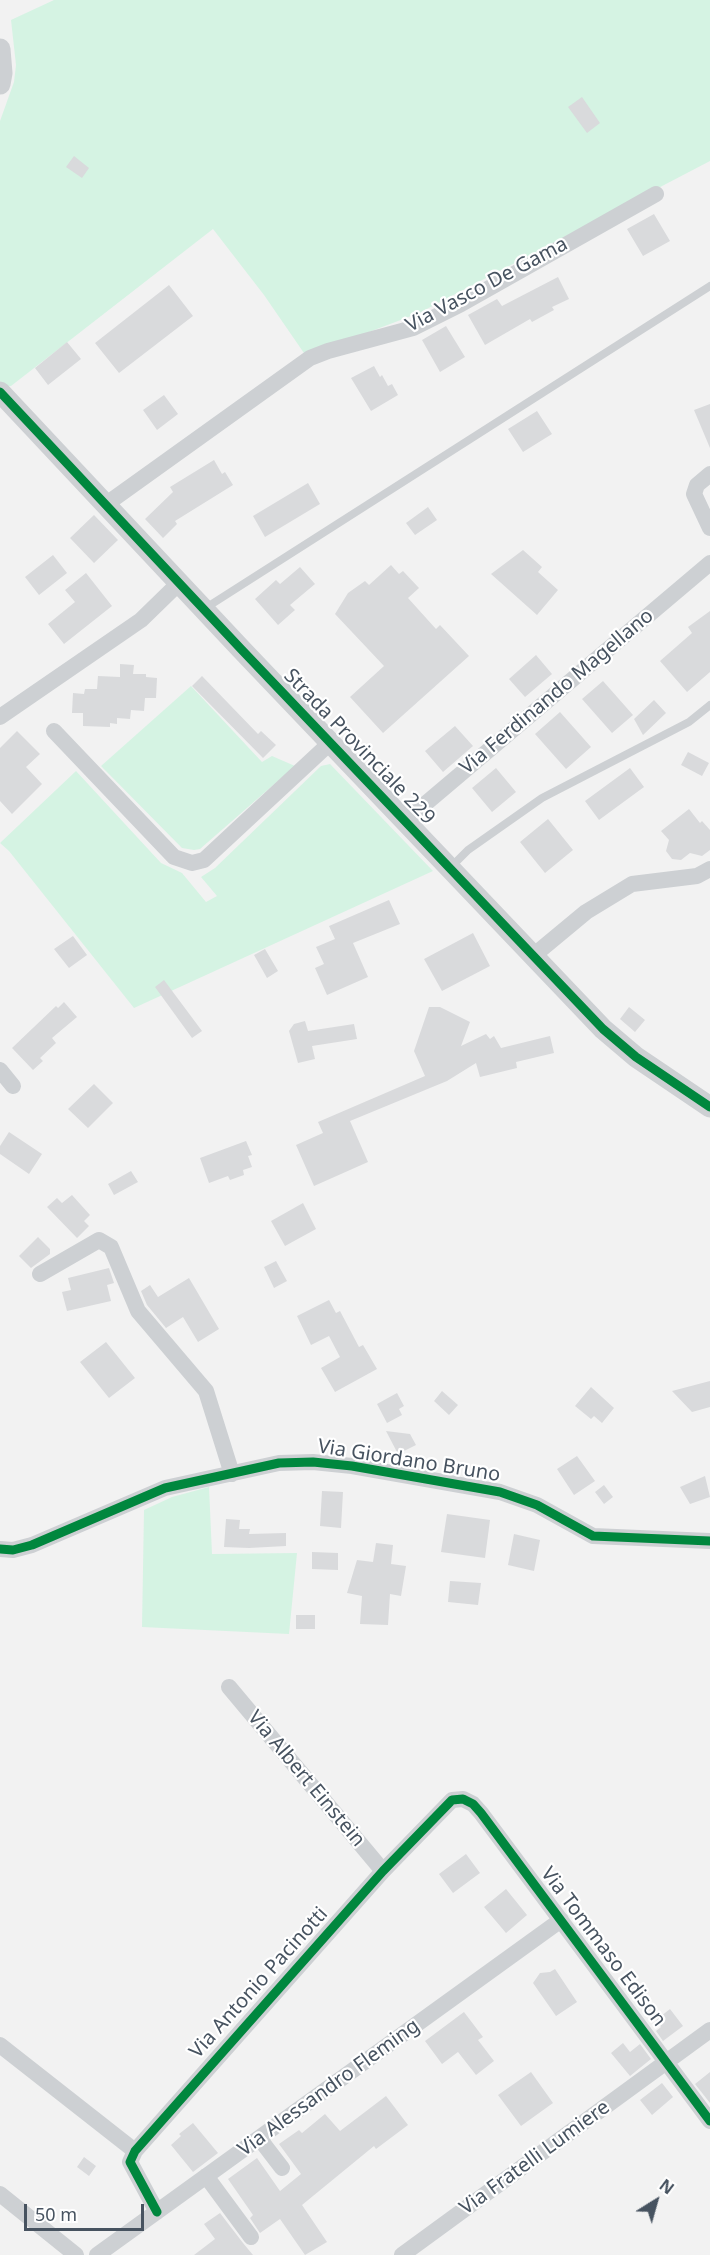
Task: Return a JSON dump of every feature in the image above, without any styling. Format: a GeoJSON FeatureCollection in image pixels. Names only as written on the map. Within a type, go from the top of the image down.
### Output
{"type":"FeatureCollection","features":[{"type":"Feature","properties":{"kind":"street"},"geometry":{"type":"LineString","coordinates":[[0,49],[2,73],[0,84]]}},
{"type":"Feature","properties":{"kind":"street","name":"Via Vasco De Gama"},"geometry":{"type":"LineString","coordinates":[[105,505],[310,358],[413,328],[461,304],[656,194]]}},
{"type":"Feature","properties":{"kind":"street","name":"Strada Provinciale 229"},"geometry":{"type":"LineString","coordinates":[[0,392],[603,1029],[644,1063],[710,1107]]}},
{"type":"Feature","properties":{"kind":"street"},"geometry":{"type":"LineString","coordinates":[[710,474],[697,485],[694,494],[710,528]]}},
{"type":"Feature","properties":{"kind":"street","name":"Via Ferdinando Magellano"},"geometry":{"type":"LineString","coordinates":[[405,821],[710,563]]}},
{"type":"Feature","properties":{"kind":"street"},"geometry":{"type":"LineString","coordinates":[[0,717],[141,620],[179,583]]}},
{"type":"Feature","properties":{"kind":"street"},"geometry":{"type":"LineString","coordinates":[[54,731],[174,857],[192,863],[204,860],[330,743]]}},
{"type":"Feature","properties":{"kind":"street"},"geometry":{"type":"LineString","coordinates":[[533,956],[586,912],[632,884],[697,876],[710,869]]}},
{"type":"Feature","properties":{"kind":"street"},"geometry":{"type":"LineString","coordinates":[[0,1070],[13,1086]]}},
{"type":"Feature","properties":{"kind":"street"},"geometry":{"type":"LineString","coordinates":[[40,1274],[99,1240],[111,1247],[138,1311],[206,1391],[232,1474]]}},
{"type":"Feature","properties":{"kind":"street","name":"Via Giordano Bruno"},"geometry":{"type":"LineString","coordinates":[[0,1549],[14,1550],[32,1545],[165,1488],[279,1463],[313,1462],[352,1466],[500,1492],[537,1505],[593,1536],[710,1541]]}},
{"type":"Feature","properties":{"kind":"street","name":"Via Albert Einstein"},"geometry":{"type":"LineString","coordinates":[[229,1687],[383,1871]]}},
{"type":"Feature","properties":{"kind":"street","name":"Via Antonio Pacinotti"},"geometry":{"type":"LineString","coordinates":[[135,2151],[383,1871],[445,1805],[452,1800],[463,1799]]}},
{"type":"Feature","properties":{"kind":"street","name":"Via Tommaso Edison"},"geometry":{"type":"LineString","coordinates":[[463,1799],[473,1804],[481,1813],[710,2121]]}},
{"type":"Feature","properties":{"kind":"street","name":"Via Alessandro Fleming"},"geometry":{"type":"LineString","coordinates":[[97,2255],[561,1920]]}},
{"type":"Feature","properties":{"kind":"street","name":"Via Fratelli Lumiere"},"geometry":{"type":"LineString","coordinates":[[402,2255],[710,2030]]}},
{"type":"Feature","properties":{"kind":"street"},"geometry":{"type":"LineString","coordinates":[[0,2045],[135,2151],[130,2163],[157,2212]]}},
{"type":"Feature","properties":{"kind":"street"},"geometry":{"type":"LineString","coordinates":[[259,2138],[282,2168]]}},
{"type":"Feature","properties":{"kind":"street"},"geometry":{"type":"LineString","coordinates":[[206,2176],[251,2237]]}},
{"type":"Feature","properties":{"kind":"street"},"geometry":{"type":"LineString","coordinates":[[0,2194],[76,2255]]}},
{"type":"Feature","properties":{"kind":"lane"},"geometry":{"type":"LineString","coordinates":[[203,609],[710,286]]}},
{"type":"Feature","properties":{"kind":"lane"},"geometry":{"type":"LineString","coordinates":[[449,868],[468,850],[542,798],[689,722],[710,705]]}},
{"type":"Feature","properties":{"kind":"green space"},"geometry":{"type":"Polygon","coordinates":[[[54,0],[710,0],[710,161],[419,313],[306,356],[264,295],[213,229],[11,386],[4,387],[0,381],[0,121],[14,82],[16,65],[11,20],[54,0]]]}},
{"type":"Feature","properties":{"kind":"green space"},"geometry":{"type":"Polygon","coordinates":[[[191,686],[262,762],[272,756],[295,766],[200,849],[194,850],[182,848],[101,766],[191,686]]]}},
{"type":"Feature","properties":{"kind":"green space"},"geometry":{"type":"Polygon","coordinates":[[[330,764],[433,871],[134,1008],[9,851],[0,843],[76,771],[161,863],[182,873],[206,902],[217,896],[201,877],[215,868],[321,766],[330,764]]]}},
{"type":"Feature","properties":{"kind":"green space"},"geometry":{"type":"Polygon","coordinates":[[[209,1487],[212,1554],[297,1553],[289,1634],[142,1627],[144,1510],[172,1497],[209,1487]]]}},
{"type":"Feature","properties":{"kind":"building"},"geometry":{"type":"Polygon","coordinates":[[[582,97],[600,123],[587,133],[568,107],[582,97]]]}},
{"type":"Feature","properties":{"kind":"building"},"geometry":{"type":"Polygon","coordinates":[[[74,156],[89,168],[82,178],[66,167],[74,156]]]}},
{"type":"Feature","properties":{"kind":"building"},"geometry":{"type":"Polygon","coordinates":[[[654,214],[670,241],[643,256],[627,229],[654,214]]]}},
{"type":"Feature","properties":{"kind":"building"},"geometry":{"type":"Polygon","coordinates":[[[558,277],[569,299],[552,307],[554,310],[532,322],[530,319],[485,345],[468,315],[497,299],[502,306],[558,277]]]}},
{"type":"Feature","properties":{"kind":"building"},"geometry":{"type":"Polygon","coordinates":[[[169,285],[193,316],[119,373],[95,343],[169,285]]]}},
{"type":"Feature","properties":{"kind":"building"},"geometry":{"type":"Polygon","coordinates":[[[446,326],[465,357],[440,372],[422,340],[446,326]]]}},
{"type":"Feature","properties":{"kind":"building"},"geometry":{"type":"Polygon","coordinates":[[[67,342],[81,359],[48,385],[35,368],[67,342]]]}},
{"type":"Feature","properties":{"kind":"building"},"geometry":{"type":"Polygon","coordinates":[[[374,366],[388,386],[392,384],[398,395],[371,411],[351,378],[374,366]]]}},
{"type":"Feature","properties":{"kind":"building"},"geometry":{"type":"Polygon","coordinates":[[[164,395],[178,414],[157,430],[143,410],[164,395]]]}},
{"type":"Feature","properties":{"kind":"building"},"geometry":{"type":"Polygon","coordinates":[[[710,404],[710,448],[694,410],[710,404]]]}},
{"type":"Feature","properties":{"kind":"building"},"geometry":{"type":"Polygon","coordinates":[[[537,411],[552,434],[523,452],[508,429],[537,411]]]}},
{"type":"Feature","properties":{"kind":"building"},"geometry":{"type":"Polygon","coordinates":[[[214,460],[222,474],[225,472],[233,485],[175,521],[177,524],[163,538],[145,519],[173,492],[170,487],[214,460]]]}},
{"type":"Feature","properties":{"kind":"building"},"geometry":{"type":"Polygon","coordinates":[[[308,483],[320,504],[265,537],[253,516],[308,483]]]}},
{"type":"Feature","properties":{"kind":"building"},"geometry":{"type":"Polygon","coordinates":[[[428,507],[437,520],[415,535],[406,523],[428,507]]]}},
{"type":"Feature","properties":{"kind":"building"},"geometry":{"type":"Polygon","coordinates":[[[94,515],[118,540],[94,563],[70,538],[94,515]]]}},
{"type":"Feature","properties":{"kind":"building"},"geometry":{"type":"Polygon","coordinates":[[[523,550],[542,567],[538,572],[558,590],[537,615],[491,574],[523,550]]]}},
{"type":"Feature","properties":{"kind":"building"},"geometry":{"type":"Polygon","coordinates":[[[53,555],[67,573],[39,595],[25,577],[53,555]]]}},
{"type":"Feature","properties":{"kind":"building"},"geometry":{"type":"Polygon","coordinates":[[[391,565],[399,574],[403,571],[419,588],[408,598],[436,629],[440,625],[469,656],[383,733],[350,697],[384,666],[335,614],[348,593],[365,581],[369,585],[391,565]]]}},
{"type":"Feature","properties":{"kind":"building"},"geometry":{"type":"Polygon","coordinates":[[[300,567],[315,584],[290,605],[295,610],[278,625],[255,599],[276,580],[280,584],[300,567]]]}},
{"type":"Feature","properties":{"kind":"building"},"geometry":{"type":"Polygon","coordinates":[[[86,573],[112,606],[64,644],[48,624],[75,602],[65,590],[86,573]]]}},
{"type":"Feature","properties":{"kind":"building"},"geometry":{"type":"Polygon","coordinates":[[[710,611],[710,672],[687,692],[660,661],[692,633],[688,627],[710,611]]]}},
{"type":"Feature","properties":{"kind":"building"},"geometry":{"type":"Polygon","coordinates":[[[536,655],[552,674],[525,697],[509,679],[536,655]]]}},
{"type":"Feature","properties":{"kind":"building"},"geometry":{"type":"Polygon","coordinates":[[[120,664],[134,665],[133,674],[146,674],[146,677],[157,678],[156,698],[145,698],[144,711],[131,710],[130,719],[117,718],[117,724],[110,723],[110,727],[83,726],[83,713],[72,713],[73,693],[84,694],[85,689],[97,689],[98,676],[120,677],[120,664]]]}},
{"type":"Feature","properties":{"kind":"building"},"geometry":{"type":"Polygon","coordinates":[[[202,676],[258,734],[261,731],[276,745],[263,758],[192,686],[202,676]]]}},
{"type":"Feature","properties":{"kind":"building"},"geometry":{"type":"Polygon","coordinates":[[[603,681],[633,715],[612,733],[582,699],[603,681]]]}},
{"type":"Feature","properties":{"kind":"building"},"geometry":{"type":"Polygon","coordinates":[[[654,700],[666,713],[643,735],[634,719],[654,700]]]}},
{"type":"Feature","properties":{"kind":"building"},"geometry":{"type":"Polygon","coordinates":[[[560,712],[591,747],[566,769],[535,734],[560,712]]]}},
{"type":"Feature","properties":{"kind":"building"},"geometry":{"type":"Polygon","coordinates":[[[455,726],[473,746],[443,772],[425,751],[455,726]]]}},
{"type":"Feature","properties":{"kind":"building"},"geometry":{"type":"Polygon","coordinates":[[[17,731],[40,754],[26,767],[42,784],[12,814],[0,801],[0,748],[17,731]]]}},
{"type":"Feature","properties":{"kind":"building"},"geometry":{"type":"Polygon","coordinates":[[[688,752],[709,763],[702,776],[681,765],[688,752]]]}},
{"type":"Feature","properties":{"kind":"building"},"geometry":{"type":"Polygon","coordinates":[[[496,768],[516,792],[492,812],[472,788],[496,768]]]}},
{"type":"Feature","properties":{"kind":"building"},"geometry":{"type":"Polygon","coordinates":[[[630,768],[644,787],[599,820],[585,801],[630,768]]]}},
{"type":"Feature","properties":{"kind":"building"},"geometry":{"type":"Polygon","coordinates":[[[689,809],[700,823],[702,821],[710,830],[710,850],[702,856],[690,853],[681,860],[672,859],[666,851],[669,840],[661,831],[689,809]]]}},
{"type":"Feature","properties":{"kind":"building"},"geometry":{"type":"Polygon","coordinates":[[[548,819],[573,850],[545,873],[520,842],[548,819]]]}},
{"type":"Feature","properties":{"kind":"building"},"geometry":{"type":"Polygon","coordinates":[[[389,900],[400,924],[353,943],[368,977],[327,995],[315,968],[324,964],[316,947],[335,939],[329,926],[389,900]]]}},
{"type":"Feature","properties":{"kind":"building"},"geometry":{"type":"Polygon","coordinates":[[[473,933],[490,966],[442,991],[424,959],[473,933]]]}},
{"type":"Feature","properties":{"kind":"building"},"geometry":{"type":"Polygon","coordinates":[[[73,936],[87,955],[69,968],[54,949],[73,936]]]}},
{"type":"Feature","properties":{"kind":"building"},"geometry":{"type":"Polygon","coordinates":[[[265,949],[278,971],[267,978],[254,955],[265,949]]]}},
{"type":"Feature","properties":{"kind":"building"},"geometry":{"type":"Polygon","coordinates":[[[164,980],[202,1031],[192,1038],[155,987],[164,980]]]}},
{"type":"Feature","properties":{"kind":"building"},"geometry":{"type":"Polygon","coordinates":[[[64,1002],[77,1017],[52,1038],[56,1043],[40,1058],[43,1061],[33,1070],[12,1048],[56,1006],[58,1008],[64,1002]]]}},
{"type":"Feature","properties":{"kind":"building"},"geometry":{"type":"Polygon","coordinates":[[[429,1007],[440,1007],[470,1022],[461,1046],[486,1034],[490,1039],[494,1036],[501,1048],[550,1036],[554,1053],[516,1062],[517,1068],[480,1077],[476,1063],[447,1081],[350,1121],[368,1162],[314,1186],[296,1145],[323,1133],[318,1122],[425,1076],[414,1051],[429,1007]]]}},
{"type":"Feature","properties":{"kind":"building"},"geometry":{"type":"Polygon","coordinates":[[[629,1007],[645,1020],[635,1032],[620,1019],[629,1007]]]}},
{"type":"Feature","properties":{"kind":"building"},"geometry":{"type":"Polygon","coordinates":[[[305,1021],[308,1031],[354,1024],[357,1039],[312,1046],[315,1059],[298,1063],[289,1031],[294,1024],[305,1021]]]}},
{"type":"Feature","properties":{"kind":"building"},"geometry":{"type":"Polygon","coordinates":[[[94,1084],[113,1103],[88,1128],[68,1109],[94,1084]]]}},
{"type":"Feature","properties":{"kind":"building"},"geometry":{"type":"Polygon","coordinates":[[[9,1132],[42,1154],[29,1174],[0,1154],[0,1146],[9,1132]]]}},
{"type":"Feature","properties":{"kind":"building"},"geometry":{"type":"Polygon","coordinates":[[[246,1141],[252,1155],[248,1156],[252,1167],[243,1170],[244,1175],[230,1180],[228,1176],[209,1183],[200,1158],[246,1141]]]}},
{"type":"Feature","properties":{"kind":"building"},"geometry":{"type":"Polygon","coordinates":[[[131,1171],[138,1182],[114,1195],[108,1184],[131,1171]]]}},
{"type":"Feature","properties":{"kind":"building"},"geometry":{"type":"Polygon","coordinates":[[[72,1195],[90,1215],[84,1221],[89,1226],[77,1238],[47,1207],[57,1198],[62,1203],[72,1195]]]}},
{"type":"Feature","properties":{"kind":"building"},"geometry":{"type":"Polygon","coordinates":[[[303,1203],[316,1229],[285,1246],[271,1221],[303,1203]]]}},
{"type":"Feature","properties":{"kind":"building"},"geometry":{"type":"Polygon","coordinates":[[[38,1237],[50,1249],[50,1254],[31,1268],[19,1256],[38,1237]]]}},
{"type":"Feature","properties":{"kind":"building"},"geometry":{"type":"Polygon","coordinates":[[[276,1261],[287,1281],[274,1288],[264,1267],[276,1261]]]}},
{"type":"Feature","properties":{"kind":"building"},"geometry":{"type":"Polygon","coordinates":[[[109,1268],[114,1283],[107,1285],[111,1301],[67,1311],[62,1292],[71,1290],[68,1278],[109,1268]]]}},
{"type":"Feature","properties":{"kind":"building"},"geometry":{"type":"Polygon","coordinates":[[[189,1278],[219,1329],[198,1342],[183,1317],[166,1328],[147,1305],[141,1291],[150,1285],[158,1297],[189,1278]]]}},
{"type":"Feature","properties":{"kind":"building"},"geometry":{"type":"Polygon","coordinates":[[[329,1300],[336,1313],[340,1311],[359,1347],[363,1345],[377,1369],[335,1392],[321,1368],[340,1357],[329,1336],[311,1345],[297,1316],[329,1300]]]}},
{"type":"Feature","properties":{"kind":"building"},"geometry":{"type":"Polygon","coordinates":[[[106,1342],[135,1378],[109,1398],[80,1362],[106,1342]]]}},
{"type":"Feature","properties":{"kind":"building"},"geometry":{"type":"Polygon","coordinates":[[[710,1381],[710,1407],[692,1412],[672,1391],[710,1381]]]}},
{"type":"Feature","properties":{"kind":"building"},"geometry":{"type":"Polygon","coordinates":[[[591,1387],[614,1408],[602,1423],[594,1416],[591,1419],[575,1406],[591,1387]]]}},
{"type":"Feature","properties":{"kind":"building"},"geometry":{"type":"Polygon","coordinates":[[[442,1391],[458,1405],[449,1415],[434,1401],[442,1391]]]}},
{"type":"Feature","properties":{"kind":"building"},"geometry":{"type":"Polygon","coordinates":[[[397,1393],[404,1406],[399,1409],[402,1415],[387,1423],[377,1404],[397,1393]]]}},
{"type":"Feature","properties":{"kind":"building"},"geometry":{"type":"Polygon","coordinates":[[[386,1431],[410,1434],[416,1445],[398,1454],[386,1431]]]}},
{"type":"Feature","properties":{"kind":"building"},"geometry":{"type":"Polygon","coordinates":[[[577,1456],[595,1481],[574,1495],[557,1469],[577,1456]]]}},
{"type":"Feature","properties":{"kind":"building"},"geometry":{"type":"Polygon","coordinates":[[[705,1476],[710,1497],[690,1504],[680,1487],[705,1476]]]}},
{"type":"Feature","properties":{"kind":"building"},"geometry":{"type":"Polygon","coordinates":[[[604,1485],[613,1497],[604,1504],[595,1492],[604,1485]]]}},
{"type":"Feature","properties":{"kind":"building"},"geometry":{"type":"Polygon","coordinates":[[[322,1491],[343,1492],[341,1528],[320,1526],[322,1491]]]}},
{"type":"Feature","properties":{"kind":"building"},"geometry":{"type":"Polygon","coordinates":[[[447,1514],[490,1520],[485,1558],[441,1552],[447,1514]]]}},
{"type":"Feature","properties":{"kind":"building"},"geometry":{"type":"Polygon","coordinates":[[[226,1519],[240,1520],[239,1529],[250,1529],[249,1534],[286,1533],[286,1546],[224,1547],[226,1519]]]}},
{"type":"Feature","properties":{"kind":"building"},"geometry":{"type":"Polygon","coordinates":[[[514,1534],[540,1540],[534,1571],[508,1565],[514,1534]]]}},
{"type":"Feature","properties":{"kind":"building"},"geometry":{"type":"Polygon","coordinates":[[[376,1543],[393,1545],[391,1564],[406,1566],[401,1596],[390,1594],[388,1625],[360,1624],[362,1596],[347,1593],[357,1560],[373,1562],[376,1543]]]}},
{"type":"Feature","properties":{"kind":"building"},"geometry":{"type":"Polygon","coordinates":[[[312,1552],[338,1553],[338,1570],[312,1569],[312,1552]]]}},
{"type":"Feature","properties":{"kind":"building"},"geometry":{"type":"Polygon","coordinates":[[[450,1581],[481,1583],[478,1605],[448,1602],[450,1581]]]}},
{"type":"Feature","properties":{"kind":"building"},"geometry":{"type":"Polygon","coordinates":[[[296,1615],[315,1615],[315,1629],[296,1629],[296,1615]]]}},
{"type":"Feature","properties":{"kind":"building"},"geometry":{"type":"Polygon","coordinates":[[[466,1854],[480,1873],[453,1893],[439,1874],[466,1854]]]}},
{"type":"Feature","properties":{"kind":"building"},"geometry":{"type":"Polygon","coordinates":[[[506,1889],[527,1915],[506,1933],[484,1907],[506,1889]]]}},
{"type":"Feature","properties":{"kind":"building"},"geometry":{"type":"Polygon","coordinates":[[[555,1969],[577,2002],[556,2016],[533,1983],[540,1973],[555,1969]]]}},
{"type":"Feature","properties":{"kind":"building"},"geometry":{"type":"Polygon","coordinates":[[[670,2009],[683,2026],[663,2041],[656,2031],[661,2027],[656,2020],[670,2009]]]}},
{"type":"Feature","properties":{"kind":"building"},"geometry":{"type":"Polygon","coordinates":[[[464,2012],[483,2037],[478,2040],[494,2061],[476,2075],[458,2052],[442,2064],[425,2041],[464,2012]]]}},
{"type":"Feature","properties":{"kind":"building"},"geometry":{"type":"Polygon","coordinates":[[[623,2043],[630,2052],[640,2044],[651,2059],[630,2076],[611,2053],[623,2043]]]}},
{"type":"Feature","properties":{"kind":"building"},"geometry":{"type":"Polygon","coordinates":[[[531,2072],[553,2103],[521,2126],[498,2095],[531,2072]]]}},
{"type":"Feature","properties":{"kind":"building"},"geometry":{"type":"Polygon","coordinates":[[[710,2072],[710,2103],[695,2084],[710,2072]]]}},
{"type":"Feature","properties":{"kind":"building"},"geometry":{"type":"Polygon","coordinates":[[[662,2083],[673,2097],[652,2115],[640,2100],[662,2083]]]}},
{"type":"Feature","properties":{"kind":"building"},"geometry":{"type":"Polygon","coordinates":[[[386,2096],[408,2125],[376,2149],[374,2146],[302,2205],[327,2242],[305,2255],[280,2219],[260,2233],[250,2218],[253,2215],[228,2179],[257,2158],[280,2191],[301,2174],[279,2144],[299,2130],[302,2133],[325,2114],[340,2131],[386,2096]]]}},
{"type":"Feature","properties":{"kind":"building"},"geometry":{"type":"Polygon","coordinates":[[[193,2123],[218,2153],[193,2172],[171,2145],[181,2136],[179,2134],[193,2123]]]}},
{"type":"Feature","properties":{"kind":"building"},"geometry":{"type":"Polygon","coordinates":[[[84,2157],[96,2166],[89,2176],[77,2167],[84,2157]]]}},
{"type":"Feature","properties":{"kind":"building"},"geometry":{"type":"Polygon","coordinates":[[[220,2213],[253,2255],[194,2255],[215,2239],[204,2224],[220,2213]]]}},
{"type":"Feature","properties":{"kind":"cycle path"},"geometry":{"type":"LineString","coordinates":[[0,392],[603,1029],[636,1057],[710,1107]]}},
{"type":"Feature","properties":{"kind":"cycle path"},"geometry":{"type":"LineString","coordinates":[[0,1549],[13,1550],[32,1545],[165,1488],[279,1463],[313,1462],[352,1466],[500,1492],[537,1505],[593,1536],[710,1541]]}},
{"type":"Feature","properties":{"kind":"cycle path"},"geometry":{"type":"LineString","coordinates":[[157,2212],[130,2162],[135,2151],[383,1871],[452,1800],[463,1799],[473,1804],[481,1813],[710,2121]]}}]}
